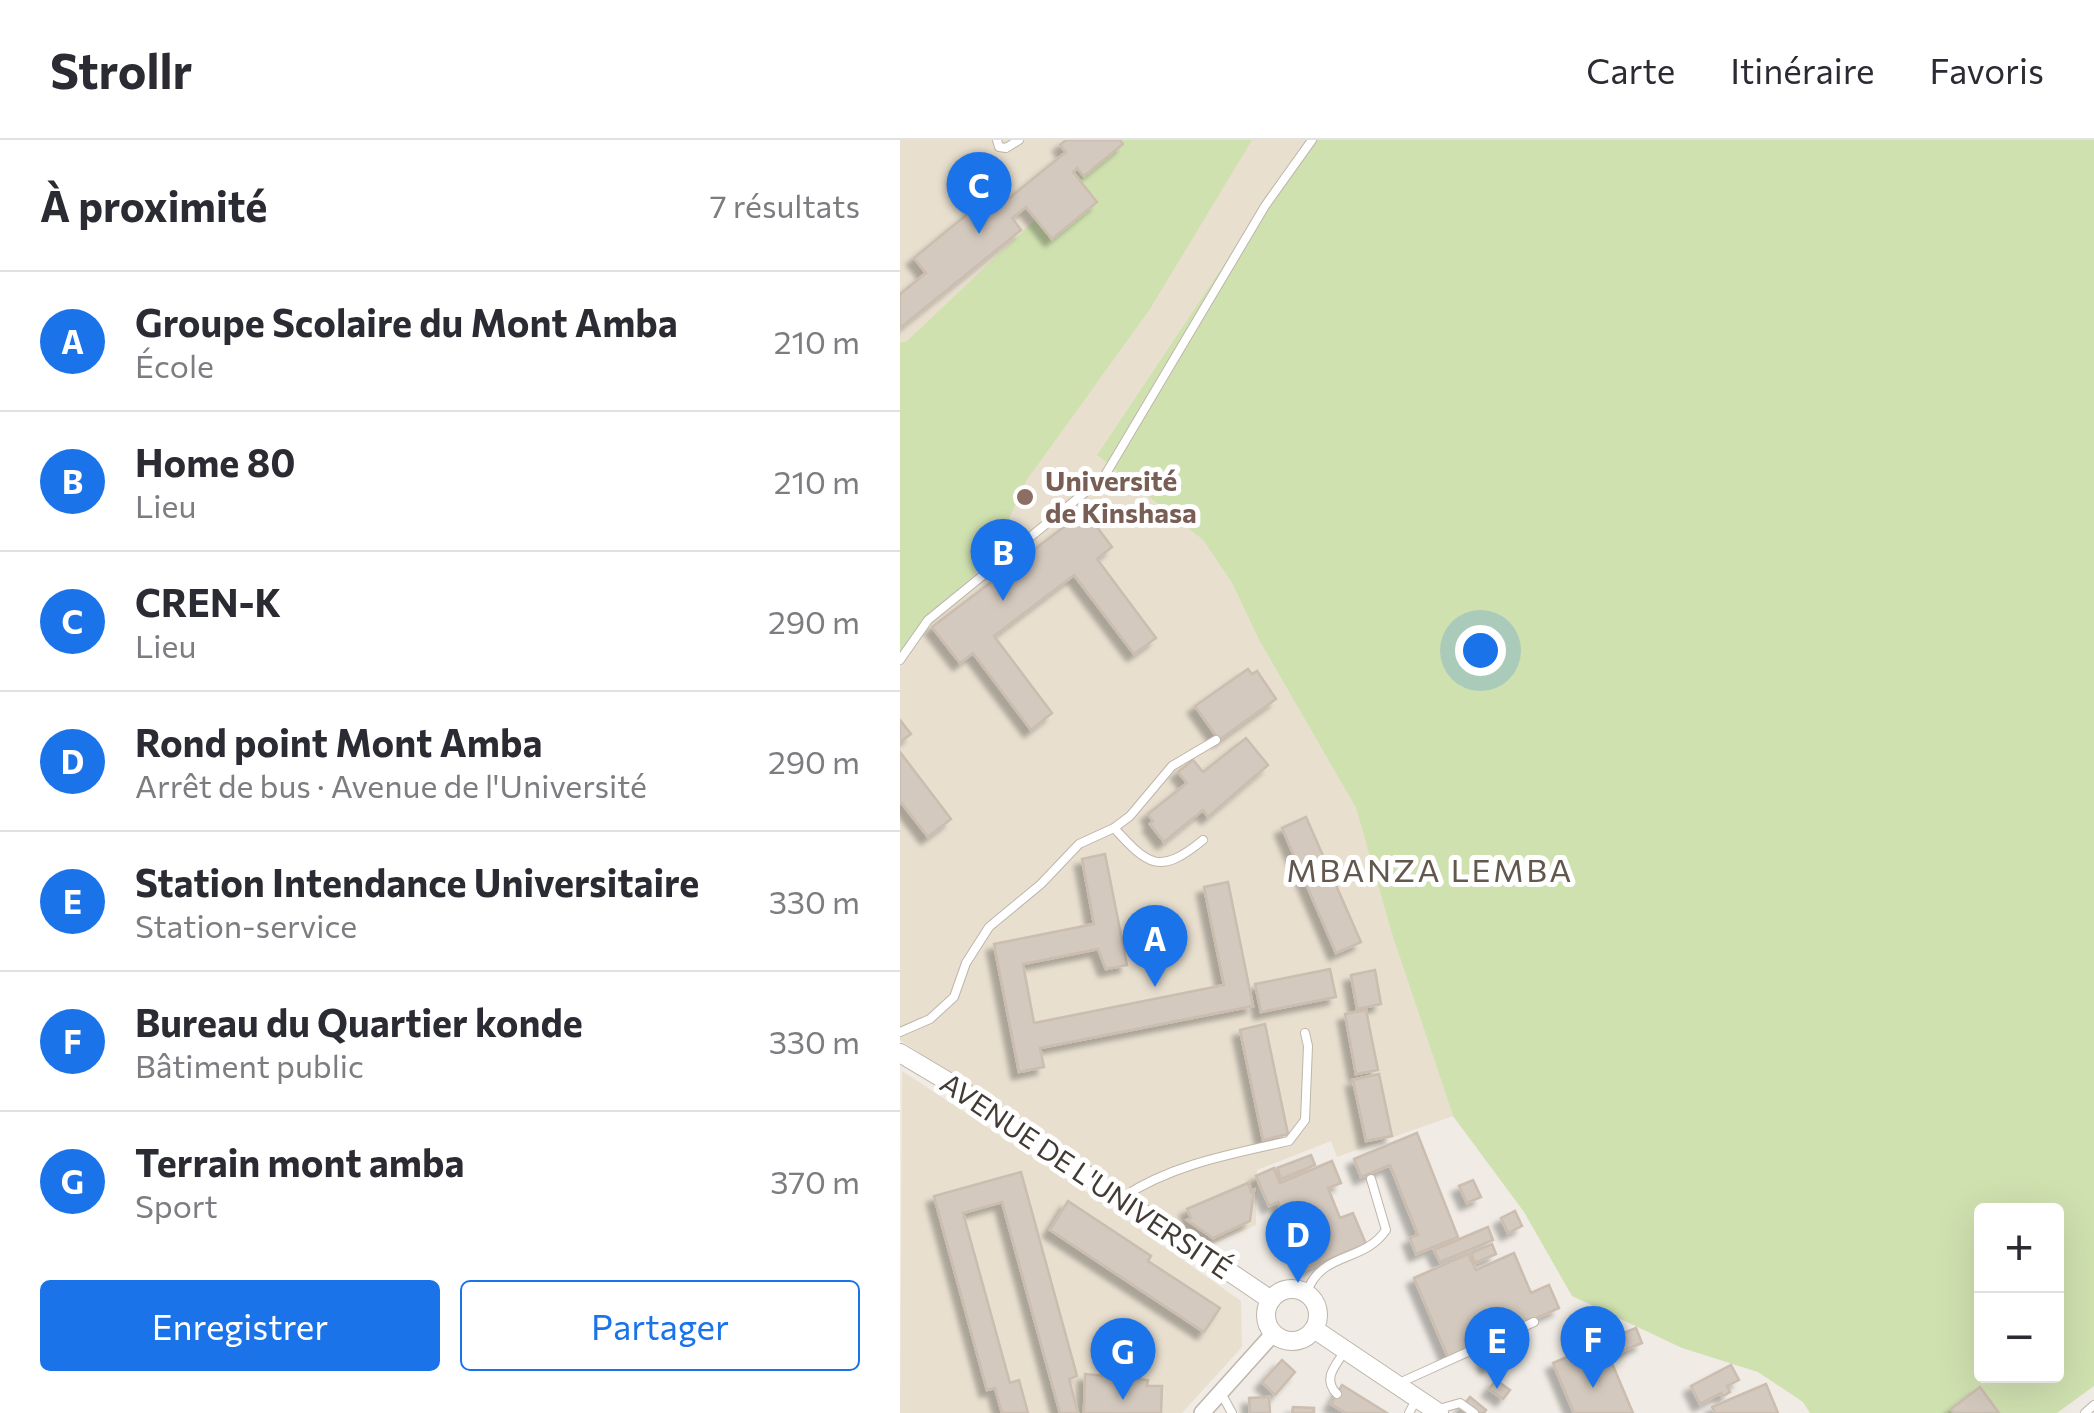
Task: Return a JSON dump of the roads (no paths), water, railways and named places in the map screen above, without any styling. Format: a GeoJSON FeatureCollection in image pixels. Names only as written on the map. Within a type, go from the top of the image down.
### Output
{"type":"FeatureCollection","features":[{"type":"Feature","properties":{"kind":"street","name":"AVENUE DE L'UNIVERSITÉ"},"geometry":{"type":"LineString","coordinates":[[900,1053],[952,1084],[1270,1300]]}},
{"type":"Feature","properties":{"kind":"street"},"geometry":{"type":"LineString","coordinates":[[1290,1289],[1306,1294],[1317,1307],[1314,1329],[1295,1342],[1273,1334],[1267,1323],[1270,1300],[1290,1289]]}},
{"type":"Feature","properties":{"kind":"street"},"geometry":{"type":"LineString","coordinates":[[1314,1329],[1396,1384],[1413,1406],[1437,1412]]}},
{"type":"Feature","properties":{"kind":"street"},"geometry":{"type":"LineString","coordinates":[[1202,1413],[1273,1334]]}},
{"type":"Feature","properties":{"kind":"lane"},"geometry":{"type":"LineString","coordinates":[[997,140],[1000,147],[1006,148],[1020,140]]}},
{"type":"Feature","properties":{"kind":"lane"},"geometry":{"type":"LineString","coordinates":[[900,660],[928,620],[1104,477],[1265,206],[1312,140]]}},
{"type":"Feature","properties":{"kind":"lane"},"geometry":{"type":"LineString","coordinates":[[900,1032],[930,1019],[954,997],[966,962],[989,927],[1041,884],[1079,844],[1130,816],[1172,766],[1216,740]]}},
{"type":"Feature","properties":{"kind":"lane"},"geometry":{"type":"LineString","coordinates":[[1114,828],[1142,858],[1158,864],[1177,858],[1203,840]]}},
{"type":"Feature","properties":{"kind":"lane"},"geometry":{"type":"LineString","coordinates":[[1120,1200],[1153,1177],[1210,1159],[1289,1142],[1304,1120],[1306,1033]]}},
{"type":"Feature","properties":{"kind":"lane"},"geometry":{"type":"LineString","coordinates":[[1306,1294],[1311,1278],[1322,1267],[1377,1243],[1386,1230],[1371,1179]]}},
{"type":"Feature","properties":{"kind":"lane"},"geometry":{"type":"LineString","coordinates":[[1396,1384],[1534,1322]]}},
{"type":"Feature","properties":{"kind":"lane"},"geometry":{"type":"LineString","coordinates":[[1337,1394],[1330,1388],[1329,1377],[1345,1350]]}},
{"type":"Feature","properties":{"kind":"lane"},"geometry":{"type":"LineString","coordinates":[[1221,1393],[1232,1413]]}},
{"type":"Feature","properties":{"kind":"lane"},"geometry":{"type":"LineString","coordinates":[[1437,1412],[1454,1403],[1474,1413]]}},
{"type":"Feature","properties":{"kind":"lane"},"geometry":{"type":"LineString","coordinates":[[2085,1413],[2094,1405]]}},
{"type":"Feature","properties":{"kind":"place","name":"CREN-K"},"geometry":{"type":"Point","coordinates":[979,234]}},
{"type":"Feature","properties":{"kind":"place","name":"Université de Kinshasa"},"geometry":{"type":"Point","coordinates":[1025,497]}},
{"type":"Feature","properties":{"kind":"place","name":"Home 80"},"geometry":{"type":"Point","coordinates":[1003,601]}},
{"type":"Feature","properties":{"kind":"place","name":"Groupe Scolaire du Mont Amba"},"geometry":{"type":"Point","coordinates":[1155,987]}},
{"type":"Feature","properties":{"kind":"place","name":"Rond point Mont Amba"},"geometry":{"type":"Point","coordinates":[1298,1283]}},
{"type":"Feature","properties":{"kind":"place","name":"Bureau du Quartier konde"},"geometry":{"type":"Point","coordinates":[1593,1388]}},
{"type":"Feature","properties":{"kind":"place","name":"Station Intendance Universitaire"},"geometry":{"type":"Point","coordinates":[1497,1389]}},
{"type":"Feature","properties":{"kind":"place","name":"Terrain mont amba"},"geometry":{"type":"Point","coordinates":[1123,1400]}},
{"type":"Feature","properties":{"kind":"district","name":"MBANZA LEMBA"},"geometry":{"type":"Point","coordinates":[1430,871]}}]}
